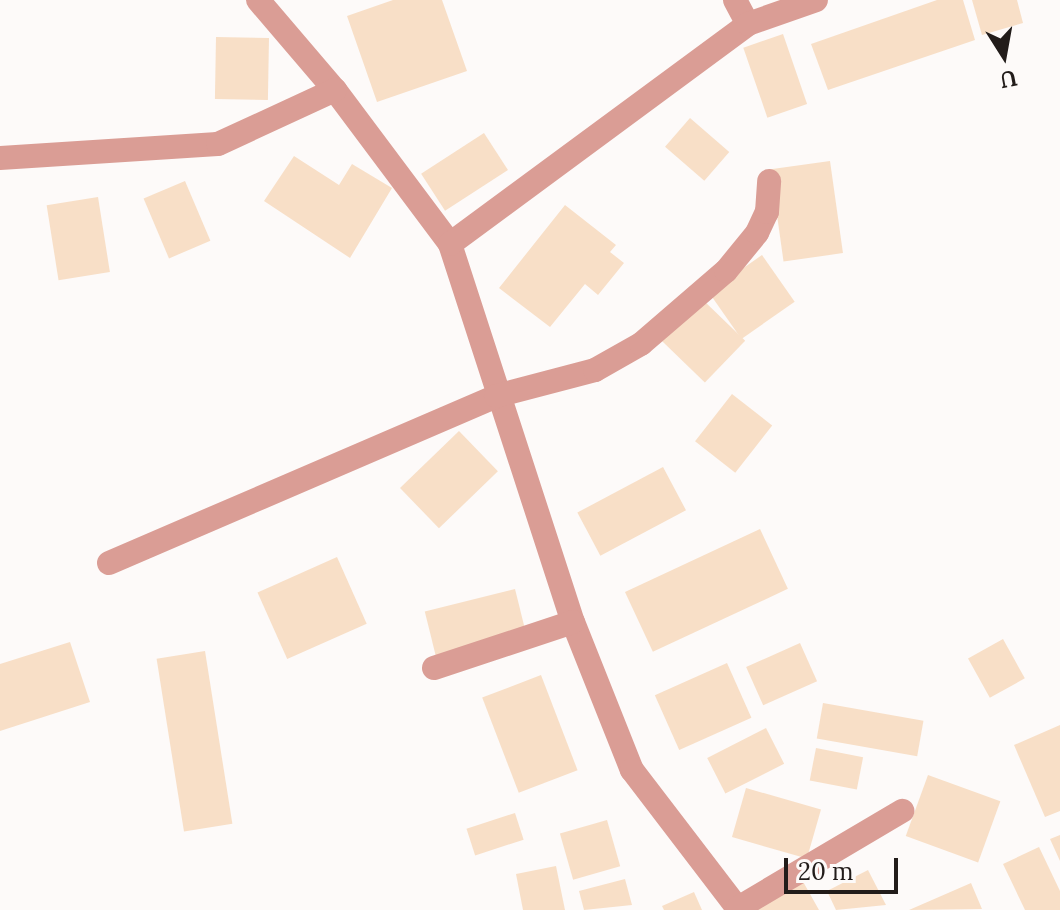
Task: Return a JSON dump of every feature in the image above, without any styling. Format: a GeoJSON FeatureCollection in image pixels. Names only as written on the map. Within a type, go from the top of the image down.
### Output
{"type":"FeatureCollection","features":[{"type":"Feature","properties":{"kind":"street"},"geometry":{"type":"LineString","coordinates":[[258,0],[335,90],[450,244],[496,396],[573,622],[632,770],[738,909],[902,811]]}},
{"type":"Feature","properties":{"kind":"street"},"geometry":{"type":"LineString","coordinates":[[735,0],[748,24]]}},
{"type":"Feature","properties":{"kind":"street"},"geometry":{"type":"LineString","coordinates":[[450,244],[748,24],[816,0]]}},
{"type":"Feature","properties":{"kind":"street"},"geometry":{"type":"LineString","coordinates":[[0,158],[218,144],[335,90]]}},
{"type":"Feature","properties":{"kind":"street"},"geometry":{"type":"LineString","coordinates":[[109,563],[496,396],[595,370],[641,344],[726,271],[757,233],[767,212],[769,181]]}},
{"type":"Feature","properties":{"kind":"street"},"geometry":{"type":"LineString","coordinates":[[434,668],[573,622]]}},
{"type":"Feature","properties":{"kind":"building"},"geometry":{"type":"Polygon","coordinates":[[[393,0],[442,0],[467,71],[377,102],[347,16],[393,0]]]}},
{"type":"Feature","properties":{"kind":"building"},"geometry":{"type":"Polygon","coordinates":[[[937,0],[963,0],[975,40],[828,90],[811,44],[937,0]]]}},
{"type":"Feature","properties":{"kind":"building"},"geometry":{"type":"Polygon","coordinates":[[[972,0],[1017,0],[1023,23],[982,35],[972,0]]]}},
{"type":"Feature","properties":{"kind":"building"},"geometry":{"type":"Polygon","coordinates":[[[783,34],[807,104],[767,118],[743,48],[783,34]]]}},
{"type":"Feature","properties":{"kind":"building"},"geometry":{"type":"Polygon","coordinates":[[[216,37],[269,38],[268,100],[215,99],[216,37]]]}},
{"type":"Feature","properties":{"kind":"building"},"geometry":{"type":"Polygon","coordinates":[[[690,118],[729,152],[704,181],[665,147],[690,118]]]}},
{"type":"Feature","properties":{"kind":"building"},"geometry":{"type":"Polygon","coordinates":[[[484,133],[508,170],[445,211],[421,174],[484,133]]]}},
{"type":"Feature","properties":{"kind":"building"},"geometry":{"type":"Polygon","coordinates":[[[294,156],[339,185],[352,164],[392,188],[350,258],[264,201],[294,156]]]}},
{"type":"Feature","properties":{"kind":"building"},"geometry":{"type":"Polygon","coordinates":[[[830,161],[843,253],[784,261],[771,169],[830,161]]]}},
{"type":"Feature","properties":{"kind":"building"},"geometry":{"type":"Polygon","coordinates":[[[185,181],[210,241],[169,258],[144,199],[185,181]]]}},
{"type":"Feature","properties":{"kind":"building"},"geometry":{"type":"Polygon","coordinates":[[[98,197],[110,272],[59,280],[47,205],[98,197]]]}},
{"type":"Feature","properties":{"kind":"building"},"geometry":{"type":"Polygon","coordinates":[[[565,205],[616,245],[610,252],[624,263],[598,295],[585,284],[550,327],[499,288],[565,205]]]}},
{"type":"Feature","properties":{"kind":"building"},"geometry":{"type":"Polygon","coordinates":[[[762,255],[795,302],[741,339],[709,292],[762,255]]]}},
{"type":"Feature","properties":{"kind":"building"},"geometry":{"type":"Polygon","coordinates":[[[702,299],[745,341],[705,382],[662,341],[702,299]]]}},
{"type":"Feature","properties":{"kind":"building"},"geometry":{"type":"Polygon","coordinates":[[[732,394],[772,425],[735,473],[695,441],[732,394]]]}},
{"type":"Feature","properties":{"kind":"building"},"geometry":{"type":"Polygon","coordinates":[[[459,431],[498,471],[439,528],[400,488],[459,431]]]}},
{"type":"Feature","properties":{"kind":"building"},"geometry":{"type":"Polygon","coordinates":[[[663,467],[686,510],[600,556],[577,513],[663,467]]]}},
{"type":"Feature","properties":{"kind":"building"},"geometry":{"type":"Polygon","coordinates":[[[760,529],[788,589],[653,652],[625,592],[760,529]]]}},
{"type":"Feature","properties":{"kind":"building"},"geometry":{"type":"Polygon","coordinates":[[[337,557],[367,624],[287,659],[258,592],[337,557]]]}},
{"type":"Feature","properties":{"kind":"building"},"geometry":{"type":"Polygon","coordinates":[[[515,589],[526,633],[436,655],[425,611],[515,589]]]}},
{"type":"Feature","properties":{"kind":"building"},"geometry":{"type":"Polygon","coordinates":[[[1003,639],[1025,678],[990,698],[968,658],[1003,639]]]}},
{"type":"Feature","properties":{"kind":"building"},"geometry":{"type":"Polygon","coordinates":[[[70,642],[90,702],[0,731],[0,664],[70,642]]]}},
{"type":"Feature","properties":{"kind":"building"},"geometry":{"type":"Polygon","coordinates":[[[800,643],[817,681],[763,705],[746,667],[800,643]]]}},
{"type":"Feature","properties":{"kind":"building"},"geometry":{"type":"Polygon","coordinates":[[[205,651],[232,824],[184,832],[157,659],[205,651]]]}},
{"type":"Feature","properties":{"kind":"building"},"geometry":{"type":"Polygon","coordinates":[[[727,663],[751,718],[679,750],[655,695],[727,663]]]}},
{"type":"Feature","properties":{"kind":"building"},"geometry":{"type":"Polygon","coordinates":[[[541,675],[578,770],[519,793],[482,698],[541,675]]]}},
{"type":"Feature","properties":{"kind":"building"},"geometry":{"type":"Polygon","coordinates":[[[823,703],[923,721],[917,756],[817,738],[823,703]]]}},
{"type":"Feature","properties":{"kind":"building"},"geometry":{"type":"Polygon","coordinates":[[[1060,725],[1060,811],[1045,817],[1014,745],[1060,725]]]}},
{"type":"Feature","properties":{"kind":"building"},"geometry":{"type":"Polygon","coordinates":[[[766,728],[784,764],[725,794],[707,758],[766,728]]]}},
{"type":"Feature","properties":{"kind":"building"},"geometry":{"type":"Polygon","coordinates":[[[816,748],[863,757],[857,790],[810,780],[816,748]]]}},
{"type":"Feature","properties":{"kind":"building"},"geometry":{"type":"Polygon","coordinates":[[[928,775],[1000,801],[978,862],[906,836],[928,775]]]}},
{"type":"Feature","properties":{"kind":"building"},"geometry":{"type":"Polygon","coordinates":[[[746,788],[821,809],[807,859],[732,837],[746,788]]]}},
{"type":"Feature","properties":{"kind":"building"},"geometry":{"type":"Polygon","coordinates":[[[515,813],[524,840],[475,855],[466,829],[515,813]]]}},
{"type":"Feature","properties":{"kind":"building"},"geometry":{"type":"Polygon","coordinates":[[[607,820],[620,866],[573,880],[560,834],[607,820]]]}},
{"type":"Feature","properties":{"kind":"building"},"geometry":{"type":"Polygon","coordinates":[[[1060,835],[1060,861],[1050,839],[1060,835]]]}},
{"type":"Feature","properties":{"kind":"building"},"geometry":{"type":"Polygon","coordinates":[[[1039,847],[1060,891],[1060,910],[1025,910],[1003,864],[1039,847]]]}},
{"type":"Feature","properties":{"kind":"building"},"geometry":{"type":"Polygon","coordinates":[[[556,866],[565,910],[523,910],[516,874],[556,866]]]}},
{"type":"Feature","properties":{"kind":"building"},"geometry":{"type":"Polygon","coordinates":[[[868,870],[886,905],[836,910],[827,891],[868,870]]]}},
{"type":"Feature","properties":{"kind":"building"},"geometry":{"type":"Polygon","coordinates":[[[801,878],[819,910],[752,910],[801,878]]]}},
{"type":"Feature","properties":{"kind":"building"},"geometry":{"type":"Polygon","coordinates":[[[625,879],[632,905],[584,910],[579,891],[625,879]]]}},
{"type":"Feature","properties":{"kind":"building"},"geometry":{"type":"Polygon","coordinates":[[[971,883],[982,909],[909,910],[971,883]]]}},
{"type":"Feature","properties":{"kind":"building"},"geometry":{"type":"Polygon","coordinates":[[[694,892],[702,910],[664,910],[662,906],[694,892]]]}}]}
